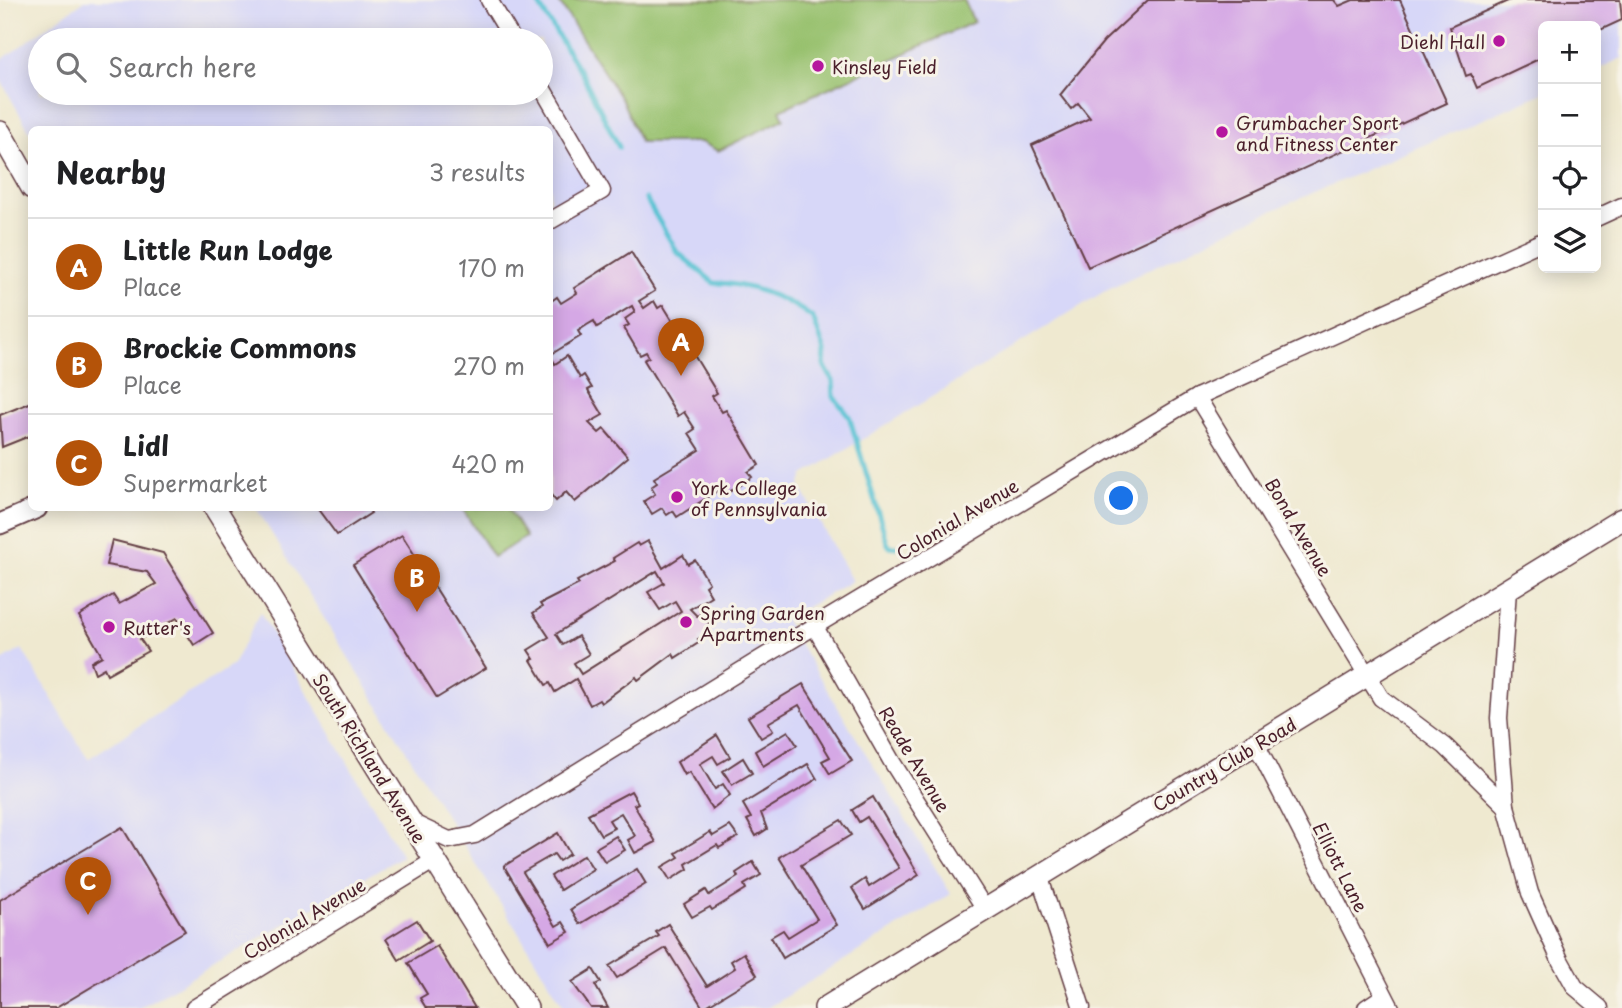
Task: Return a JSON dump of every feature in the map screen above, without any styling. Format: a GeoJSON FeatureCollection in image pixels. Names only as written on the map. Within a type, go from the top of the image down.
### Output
{"type":"FeatureCollection","features":[{"type":"Feature","properties":{"kind":"main road"},"geometry":{"type":"LineString","coordinates":[[0,132],[28,181]]}},
{"type":"Feature","properties":{"kind":"main road","name":"South Richland Avenue"},"geometry":{"type":"LineString","coordinates":[[217,511],[527,1008]]}},
{"type":"Feature","properties":{"kind":"main road","name":"Country Club Road"},"geometry":{"type":"LineString","coordinates":[[825,1008],[1622,519]]}},
{"type":"Feature","properties":{"kind":"street"},"geometry":{"type":"LineString","coordinates":[[489,0],[506,28]]}},
{"type":"Feature","properties":{"kind":"street"},"geometry":{"type":"LineString","coordinates":[[552,105],[602,191],[553,219]]}},
{"type":"Feature","properties":{"kind":"street"},"geometry":{"type":"LineString","coordinates":[[1601,216],[1622,206]]}},
{"type":"Feature","properties":{"kind":"street","name":"Colonial Avenue"},"geometry":{"type":"LineString","coordinates":[[408,821],[449,840],[475,835],[1197,397],[1538,243]]}},
{"type":"Feature","properties":{"kind":"street","name":"Bond Avenue"},"geometry":{"type":"LineString","coordinates":[[1197,397],[1381,698],[1445,746],[1506,806]]}},
{"type":"Feature","properties":{"kind":"street"},"geometry":{"type":"LineString","coordinates":[[0,524],[30,511]]}},
{"type":"Feature","properties":{"kind":"street"},"geometry":{"type":"LineString","coordinates":[[1508,590],[1499,718],[1506,806],[1530,893],[1560,960],[1575,987],[1600,1008]]}},
{"type":"Feature","properties":{"kind":"street","name":"Reade Avenue"},"geometry":{"type":"LineString","coordinates":[[815,627],[892,762],[985,909]]}},
{"type":"Feature","properties":{"kind":"street","name":"Elliott Lane"},"geometry":{"type":"LineString","coordinates":[[1256,744],[1388,1002]]}},
{"type":"Feature","properties":{"kind":"street","name":"Colonial Avenue"},"geometry":{"type":"LineString","coordinates":[[194,1008],[433,861]]}},
{"type":"Feature","properties":{"kind":"street"},"geometry":{"type":"LineString","coordinates":[[1039,875],[1082,1008]]}},
{"type":"Feature","properties":{"kind":"street"},"geometry":{"type":"LineString","coordinates":[[1366,1008],[1388,1002]]}},
{"type":"Feature","properties":{"kind":"shaded area","name":"York College of Pennsylvania"},"geometry":{"type":"Polygon","coordinates":[[[85,0],[1622,0],[1622,58],[1601,68],[1601,21],[1538,21],[1538,95],[1262,215],[1110,288],[804,475],[800,486],[852,581],[785,620],[951,894],[767,1008],[565,1008],[258,511],[553,511],[553,126],[28,126],[28,129],[0,79],[0,61],[28,41],[28,105],[553,105],[553,28],[46,28],[85,0]]]}},
{"type":"Feature","properties":{"kind":"shaded area"},"geometry":{"type":"Polygon","coordinates":[[[260,612],[402,856],[139,1008],[0,1008],[0,662],[22,649],[88,759],[233,665],[260,612]]]}},
{"type":"Feature","properties":{"kind":"green space"},"geometry":{"type":"Polygon","coordinates":[[[558,0],[964,0],[974,22],[780,110],[784,119],[718,151],[701,142],[640,142],[623,102],[558,0]]]}},
{"type":"Feature","properties":{"kind":"green space"},"geometry":{"type":"Polygon","coordinates":[[[464,511],[510,511],[526,537],[493,557],[464,511]]]}},
{"type":"Feature","properties":{"kind":"building","name":"Grumbacher Sport and Fitness Center"},"geometry":{"type":"Polygon","coordinates":[[[1148,0],[1334,0],[1339,6],[1353,0],[1400,0],[1447,103],[1088,267],[1032,145],[1090,118],[1078,103],[1071,109],[1060,95],[1104,41],[1148,0]]]}},
{"type":"Feature","properties":{"kind":"building","name":"Diehl Hall"},"geometry":{"type":"Polygon","coordinates":[[[1510,0],[1620,0],[1622,20],[1601,30],[1601,21],[1538,21],[1538,59],[1477,88],[1471,74],[1466,76],[1450,27],[1510,0]]]}},
{"type":"Feature","properties":{"kind":"building"},"geometry":{"type":"Polygon","coordinates":[[[631,252],[655,291],[639,301],[644,308],[654,301],[658,308],[663,305],[679,331],[674,334],[678,340],[683,337],[717,393],[712,396],[722,412],[726,410],[759,465],[748,472],[752,477],[726,494],[722,488],[677,517],[673,511],[667,515],[662,508],[652,514],[644,501],[655,494],[651,487],[657,483],[654,478],[700,450],[689,433],[695,429],[684,412],[678,416],[644,360],[649,357],[646,352],[640,355],[624,328],[629,325],[625,319],[635,312],[632,306],[597,327],[594,321],[587,325],[578,331],[581,336],[553,353],[553,300],[557,297],[561,303],[577,293],[574,288],[631,252]]]}},
{"type":"Feature","properties":{"kind":"building"},"geometry":{"type":"Polygon","coordinates":[[[567,356],[580,378],[584,375],[592,388],[588,390],[603,415],[589,423],[599,433],[604,429],[628,457],[575,502],[566,492],[556,501],[553,498],[553,360],[555,364],[567,356]]]}},
{"type":"Feature","properties":{"kind":"building"},"geometry":{"type":"Polygon","coordinates":[[[28,404],[28,437],[2,447],[0,415],[28,404]]]}},
{"type":"Feature","properties":{"kind":"building"},"geometry":{"type":"Polygon","coordinates":[[[319,511],[370,511],[371,513],[337,535],[319,511]]]}},
{"type":"Feature","properties":{"kind":"building"},"geometry":{"type":"Polygon","coordinates":[[[402,535],[486,668],[437,698],[353,565],[402,535]]]}},
{"type":"Feature","properties":{"kind":"building"},"geometry":{"type":"Polygon","coordinates":[[[112,540],[163,553],[213,633],[194,645],[177,618],[140,639],[148,651],[107,674],[104,668],[95,673],[91,662],[102,656],[79,616],[113,595],[119,604],[156,584],[147,572],[106,565],[112,540]]]}},
{"type":"Feature","properties":{"kind":"building","name":"Spring Garden Apartments"},"geometry":{"type":"Polygon","coordinates":[[[648,541],[663,568],[683,555],[688,564],[695,560],[709,583],[705,586],[711,596],[690,609],[697,616],[702,613],[711,627],[705,630],[707,634],[698,639],[700,642],[675,658],[673,654],[601,703],[599,700],[590,705],[576,679],[555,692],[550,683],[546,685],[528,650],[549,637],[533,613],[542,607],[540,604],[579,584],[577,581],[615,561],[613,558],[637,543],[639,546],[648,541]],[[657,571],[556,634],[563,645],[578,636],[589,654],[574,663],[581,674],[681,611],[675,601],[660,610],[648,592],[664,583],[657,571]]]}},
{"type":"Feature","properties":{"kind":"building"},"geometry":{"type":"Polygon","coordinates":[[[803,684],[852,761],[830,774],[822,761],[830,757],[799,705],[768,723],[773,731],[761,738],[748,717],[803,684]]]}},
{"type":"Feature","properties":{"kind":"building"},"geometry":{"type":"Polygon","coordinates":[[[788,731],[797,745],[763,766],[755,751],[788,731]]]}},
{"type":"Feature","properties":{"kind":"building"},"geometry":{"type":"Polygon","coordinates":[[[717,735],[730,757],[718,764],[713,756],[700,764],[715,789],[723,784],[730,795],[712,809],[689,772],[684,775],[677,762],[717,735]]]}},
{"type":"Feature","properties":{"kind":"building"},"geometry":{"type":"Polygon","coordinates":[[[743,758],[752,773],[732,785],[723,771],[743,758]]]}},
{"type":"Feature","properties":{"kind":"building"},"geometry":{"type":"Polygon","coordinates":[[[808,764],[817,779],[761,813],[767,829],[756,836],[747,820],[751,818],[743,804],[808,764]]]}},
{"type":"Feature","properties":{"kind":"building"},"geometry":{"type":"Polygon","coordinates":[[[631,791],[638,803],[634,805],[656,842],[635,853],[628,840],[635,836],[621,813],[609,820],[614,828],[601,835],[588,814],[631,791]]]}},
{"type":"Feature","properties":{"kind":"building"},"geometry":{"type":"Polygon","coordinates":[[[873,797],[919,875],[865,909],[852,888],[865,879],[869,887],[899,868],[867,817],[859,822],[852,810],[873,797]]]}},
{"type":"Feature","properties":{"kind":"building"},"geometry":{"type":"Polygon","coordinates":[[[841,820],[851,835],[801,865],[837,925],[783,958],[771,937],[783,930],[788,937],[817,919],[779,857],[841,820]]]}},
{"type":"Feature","properties":{"kind":"building"},"geometry":{"type":"Polygon","coordinates":[[[730,826],[738,837],[719,848],[717,845],[686,864],[688,869],[670,880],[662,867],[679,857],[676,853],[710,832],[713,836],[730,826]]]}},
{"type":"Feature","properties":{"kind":"building"},"geometry":{"type":"Polygon","coordinates":[[[122,827],[185,931],[56,1008],[0,1008],[0,900],[122,827]]]}},
{"type":"Feature","properties":{"kind":"building"},"geometry":{"type":"Polygon","coordinates":[[[558,833],[570,854],[559,861],[554,854],[523,872],[556,926],[563,922],[569,932],[550,943],[504,866],[558,833]]]}},
{"type":"Feature","properties":{"kind":"building"},"geometry":{"type":"Polygon","coordinates":[[[616,836],[625,850],[605,862],[596,848],[616,836]]]}},
{"type":"Feature","properties":{"kind":"building"},"geometry":{"type":"Polygon","coordinates":[[[584,855],[593,869],[560,890],[551,876],[584,855]]]}},
{"type":"Feature","properties":{"kind":"building"},"geometry":{"type":"Polygon","coordinates":[[[753,862],[761,875],[744,885],[746,889],[712,910],[710,907],[692,917],[684,904],[706,890],[709,895],[738,877],[736,873],[753,862]]]}},
{"type":"Feature","properties":{"kind":"building"},"geometry":{"type":"Polygon","coordinates":[[[637,869],[646,884],[580,924],[571,909],[637,869]]]}},
{"type":"Feature","properties":{"kind":"building"},"geometry":{"type":"Polygon","coordinates":[[[417,920],[430,941],[399,960],[386,939],[417,920]]]}},
{"type":"Feature","properties":{"kind":"building"},"geometry":{"type":"Polygon","coordinates":[[[668,924],[707,986],[735,968],[731,961],[744,953],[757,975],[703,1008],[666,948],[617,978],[609,966],[659,936],[656,932],[668,924]]]}},
{"type":"Feature","properties":{"kind":"building"},"geometry":{"type":"Polygon","coordinates":[[[437,946],[475,1008],[426,1008],[420,998],[427,994],[408,963],[437,946]]]}},
{"type":"Feature","properties":{"kind":"building"},"geometry":{"type":"Polygon","coordinates":[[[593,969],[601,982],[595,985],[608,1008],[591,1008],[572,982],[593,969]]]}},
{"type":"Feature","properties":{"kind":"waterway"},"geometry":{"type":"LineString","coordinates":[[536,0],[583,76],[619,147]]}},
{"type":"Feature","properties":{"kind":"waterway"},"geometry":{"type":"LineString","coordinates":[[646,199],[677,252],[714,283],[766,293],[813,318],[825,351],[824,365],[833,381],[834,397],[849,416],[887,542],[889,546],[896,547]]}},
{"type":"Feature","properties":{"kind":"place","name":"Diehl Hall"},"geometry":{"type":"Point","coordinates":[1499,41]}},
{"type":"Feature","properties":{"kind":"place","name":"Kinsley Field"},"geometry":{"type":"Point","coordinates":[818,66]}},
{"type":"Feature","properties":{"kind":"place","name":"Grumbacher Sport and Fitness Center"},"geometry":{"type":"Point","coordinates":[1222,132]}},
{"type":"Feature","properties":{"kind":"place","name":"Little Run Lodge"},"geometry":{"type":"Point","coordinates":[681,376]}},
{"type":"Feature","properties":{"kind":"place","name":"York College of Pennsylvania"},"geometry":{"type":"Point","coordinates":[677,497]}},
{"type":"Feature","properties":{"kind":"place","name":"Brockie Commons"},"geometry":{"type":"Point","coordinates":[417,612]}},
{"type":"Feature","properties":{"kind":"place","name":"Spring Garden Apartments"},"geometry":{"type":"Point","coordinates":[686,622]}},
{"type":"Feature","properties":{"kind":"place","name":"Rutter's"},"geometry":{"type":"Point","coordinates":[109,627]}},
{"type":"Feature","properties":{"kind":"place","name":"Lidl"},"geometry":{"type":"Point","coordinates":[88,915]}}]}
